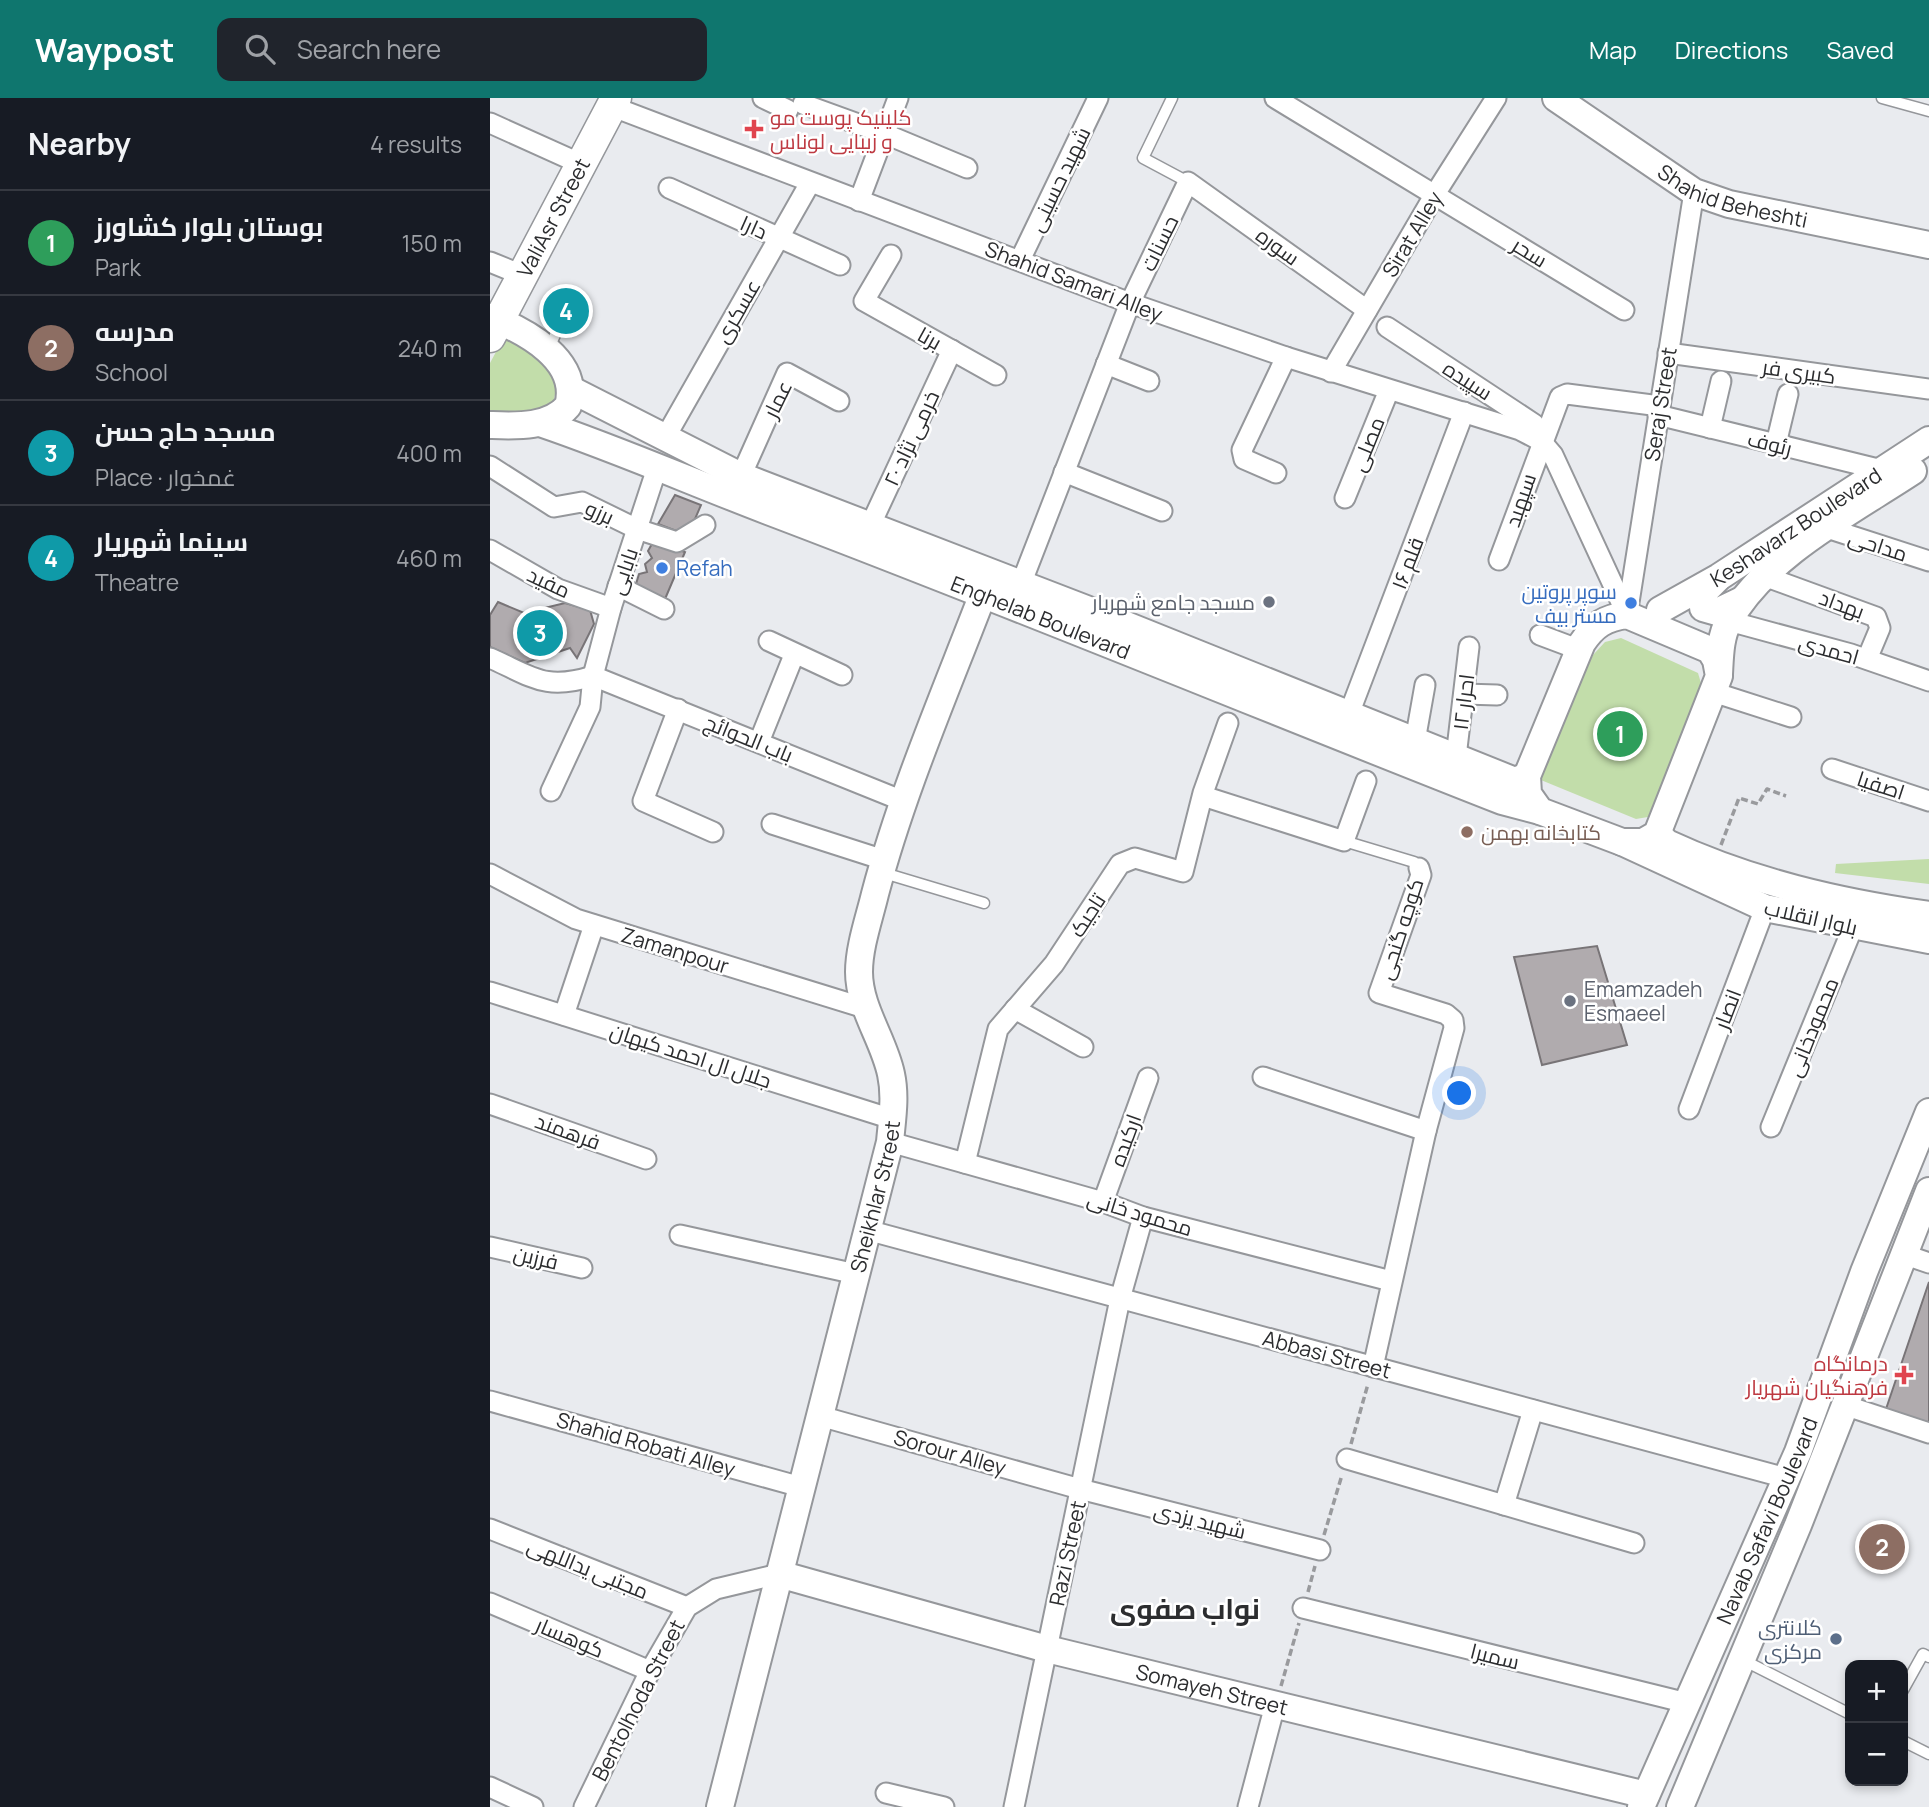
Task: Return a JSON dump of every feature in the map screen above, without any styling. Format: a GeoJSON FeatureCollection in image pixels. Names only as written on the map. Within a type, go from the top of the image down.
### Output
{"type":"FeatureCollection","features":[{"type":"Feature","properties":{"kind":"main road","name":"ValiAsr Street"},"geometry":{"type":"LineString","coordinates":[[493,325],[614,102]]}},
{"type":"Feature","properties":{"kind":"street"},"geometry":{"type":"LineString","coordinates":[[763,98],[883,132],[967,168]]}},
{"type":"Feature","properties":{"kind":"street"},"geometry":{"type":"LineString","coordinates":[[859,201],[898,98]]}},
{"type":"Feature","properties":{"kind":"street","name":"شهید حسینی"},"geometry":{"type":"LineString","coordinates":[[1020,260],[1098,98]]}},
{"type":"Feature","properties":{"kind":"street","name":"سحر"},"geometry":{"type":"LineString","coordinates":[[1275,98],[1624,310]]}},
{"type":"Feature","properties":{"kind":"street","name":"Sirat Alley"},"geometry":{"type":"LineString","coordinates":[[1331,372],[1435,194],[1496,98]]}},
{"type":"Feature","properties":{"kind":"street","name":"Shahid Beheshti"},"geometry":{"type":"LineString","coordinates":[[1556,98],[1694,192],[1729,204],[1929,245]]}},
{"type":"Feature","properties":{"kind":"street","name":"Shahid Samari Alley"},"geometry":{"type":"LineString","coordinates":[[614,102],[810,183],[1130,303],[1331,372],[1464,412],[1541,441]]}},
{"type":"Feature","properties":{"kind":"street"},"geometry":{"type":"LineString","coordinates":[[490,123],[581,164]]}},
{"type":"Feature","properties":{"kind":"street","name":"حسنات"},"geometry":{"type":"LineString","coordinates":[[1021,584],[1130,303],[1188,182]]}},
{"type":"Feature","properties":{"kind":"street","name":"سوره"},"geometry":{"type":"LineString","coordinates":[[1188,182],[1367,310]]}},
{"type":"Feature","properties":{"kind":"street","name":"عسکری"},"geometry":{"type":"LineString","coordinates":[[665,438],[810,183]]}},
{"type":"Feature","properties":{"kind":"street","name":"دارا"},"geometry":{"type":"LineString","coordinates":[[668,188],[840,265]]}},
{"type":"Feature","properties":{"kind":"street","name":"Seraj Street"},"geometry":{"type":"LineString","coordinates":[[1644,616],[1659,410],[1694,192]]}},
{"type":"Feature","properties":{"kind":"street","name":"برنا"},"geometry":{"type":"LineString","coordinates":[[891,255],[864,301],[996,375]]}},
{"type":"Feature","properties":{"kind":"street"},"geometry":{"type":"LineString","coordinates":[[490,262],[522,275]]}},
{"type":"Feature","properties":{"kind":"street"},"geometry":{"type":"LineString","coordinates":[[490,425],[540,423],[568,406],[570,389],[567,375],[547,350],[493,325]]}},
{"type":"Feature","properties":{"kind":"street","name":"سپیده"},"geometry":{"type":"LineString","coordinates":[[1387,327],[1534,424],[1541,441]]}},
{"type":"Feature","properties":{"kind":"street","name":"خرمی نژاد ۲۰"},"geometry":{"type":"LineString","coordinates":[[870,526],[951,350]]}},
{"type":"Feature","properties":{"kind":"street","name":"کبیری فر"},"geometry":{"type":"LineString","coordinates":[[1668,353],[1929,389]]}},
{"type":"Feature","properties":{"kind":"street"},"geometry":{"type":"LineString","coordinates":[[1276,472],[1244,459],[1242,450],[1286,357]]}},
{"type":"Feature","properties":{"kind":"street"},"geometry":{"type":"LineString","coordinates":[[1106,365],[1149,381]]}},
{"type":"Feature","properties":{"kind":"street","name":"عمار"},"geometry":{"type":"LineString","coordinates":[[741,477],[787,373],[839,401]]}},
{"type":"Feature","properties":{"kind":"street"},"geometry":{"type":"LineString","coordinates":[[1710,428],[1721,381]]}},
{"type":"Feature","properties":{"kind":"street","name":"Enghelab Boulevard"},"geometry":{"type":"LineString","coordinates":[[570,389],[741,477],[1021,584],[1194,666],[1502,802],[1540,811]]}},
{"type":"Feature","properties":{"kind":"street","name":"مصلی"},"geometry":{"type":"LineString","coordinates":[[1345,498],[1389,390]]}},
{"type":"Feature","properties":{"kind":"street"},"geometry":{"type":"LineString","coordinates":[[1659,410],[1567,394],[1555,403],[1541,441],[1553,455],[1644,616],[1710,650],[1716,660],[1716,684],[1791,717]]}},
{"type":"Feature","properties":{"kind":"street"},"geometry":{"type":"LineString","coordinates":[[1776,444],[1788,394]]}},
{"type":"Feature","properties":{"kind":"street","name":"رئوف"},"geometry":{"type":"LineString","coordinates":[[1659,410],[1710,428],[1882,470]]}},
{"type":"Feature","properties":{"kind":"street","name":"قلم ۱۶"},"geometry":{"type":"LineString","coordinates":[[1349,714],[1464,412]]}},
{"type":"Feature","properties":{"kind":"street","name":"Enghelab Boulevard"},"geometry":{"type":"LineString","coordinates":[[540,423],[605,445],[657,468],[983,594],[1194,666],[1349,714],[1515,781],[1527,776]]}},
{"type":"Feature","properties":{"kind":"street","name":"Keshavarz Boulevard"},"geometry":{"type":"LineString","coordinates":[[1527,776],[1591,629],[1602,621],[1644,616],[1718,577],[1929,440]]}},
{"type":"Feature","properties":{"kind":"street","name":"سپهبد"},"geometry":{"type":"LineString","coordinates":[[1499,560],[1541,441]]}},
{"type":"Feature","properties":{"kind":"street","name":"Keshavarz Boulevard"},"geometry":{"type":"LineString","coordinates":[[1657,834],[1716,684],[1721,649],[1735,611],[1763,576],[1828,528],[1929,460]]}},
{"type":"Feature","properties":{"kind":"street","name":"برزو"},"geometry":{"type":"LineString","coordinates":[[490,466],[554,507],[582,502],[637,529],[677,542],[705,525]]}},
{"type":"Feature","properties":{"kind":"street","name":"بابایی"},"geometry":{"type":"LineString","coordinates":[[551,791],[590,708],[593,676],[611,608],[657,468]]}},
{"type":"Feature","properties":{"kind":"street"},"geometry":{"type":"LineString","coordinates":[[1064,472],[1162,512]]}},
{"type":"Feature","properties":{"kind":"street","name":"مداحی"},"geometry":{"type":"LineString","coordinates":[[1828,528],[1929,561]]}},
{"type":"Feature","properties":{"kind":"street","name":"مفید"},"geometry":{"type":"LineString","coordinates":[[490,550],[558,589],[611,608]]}},
{"type":"Feature","properties":{"kind":"street","name":"بهداد"},"geometry":{"type":"LineString","coordinates":[[1763,576],[1876,617],[1880,628],[1867,659]]}},
{"type":"Feature","properties":{"kind":"street"},"geometry":{"type":"LineString","coordinates":[[1718,577],[1703,593],[1703,608],[1717,612],[1735,611]]}},
{"type":"Feature","properties":{"kind":"street"},"geometry":{"type":"LineString","coordinates":[[618,586],[664,609]]}},
{"type":"Feature","properties":{"kind":"street","name":"Sheikhlar Street"},"geometry":{"type":"LineString","coordinates":[[720,1807],[891,1131],[894,1094],[891,1071],[868,1009],[859,973],[883,866],[903,802],[983,594]]}},
{"type":"Feature","properties":{"kind":"street","name":"احمدی"},"geometry":{"type":"LineString","coordinates":[[1735,611],[1929,681]]}},
{"type":"Feature","properties":{"kind":"street"},"geometry":{"type":"LineString","coordinates":[[1540,635],[1580,650]]}},
{"type":"Feature","properties":{"kind":"street"},"geometry":{"type":"LineString","coordinates":[[769,641],[794,655],[842,675]]}},
{"type":"Feature","properties":{"kind":"street","name":"احرار ۱۲"},"geometry":{"type":"LineString","coordinates":[[1456,757],[1469,647]]}},
{"type":"Feature","properties":{"kind":"street"},"geometry":{"type":"LineString","coordinates":[[759,742],[794,655]]}},
{"type":"Feature","properties":{"kind":"street"},"geometry":{"type":"LineString","coordinates":[[490,680],[495,660],[548,684],[568,684],[593,676]]}},
{"type":"Feature","properties":{"kind":"street","name":"باب الحوائج"},"geometry":{"type":"LineString","coordinates":[[593,676],[903,802]]}},
{"type":"Feature","properties":{"kind":"street"},"geometry":{"type":"LineString","coordinates":[[1415,741],[1425,685]]}},
{"type":"Feature","properties":{"kind":"street"},"geometry":{"type":"LineString","coordinates":[[1464,694],[1497,695]]}},
{"type":"Feature","properties":{"kind":"street"},"geometry":{"type":"LineString","coordinates":[[678,709],[643,801],[713,832]]}},
{"type":"Feature","properties":{"kind":"street","name":"تاجیک"},"geometry":{"type":"LineString","coordinates":[[965,1163],[998,1029],[1068,946],[1120,864],[1135,858],[1182,872],[1203,796],[1228,723]]}},
{"type":"Feature","properties":{"kind":"street","name":"اصفیا"},"geometry":{"type":"LineString","coordinates":[[1832,769],[1929,801]]}},
{"type":"Feature","properties":{"kind":"street"},"geometry":{"type":"LineString","coordinates":[[1527,776],[1528,794],[1540,811]]}},
{"type":"Feature","properties":{"kind":"street"},"geometry":{"type":"LineString","coordinates":[[1203,796],[1344,841],[1366,781]]}},
{"type":"Feature","properties":{"kind":"street","name":"بلوار انقلاب"},"geometry":{"type":"LineString","coordinates":[[1540,811],[1622,842],[1765,908],[1929,940]]}},
{"type":"Feature","properties":{"kind":"street"},"geometry":{"type":"LineString","coordinates":[[772,824],[883,866]]}},
{"type":"Feature","properties":{"kind":"street"},"geometry":{"type":"LineString","coordinates":[[1622,842],[1643,842],[1657,834]]}},
{"type":"Feature","properties":{"kind":"street","name":"بلوار انقلاب"},"geometry":{"type":"LineString","coordinates":[[1657,834],[1667,843],[1714,864],[1794,890],[1929,915]]}},
{"type":"Feature","properties":{"kind":"street","name":"کوچه گنجی"},"geometry":{"type":"LineString","coordinates":[[1373,1367],[1426,1131],[1454,1028],[1452,1020],[1446,1014],[1379,993],[1421,875],[1419,868]]}},
{"type":"Feature","properties":{"kind":"street","name":"Zamanpour"},"geometry":{"type":"LineString","coordinates":[[490,874],[576,919],[868,1009]]}},
{"type":"Feature","properties":{"kind":"street","name":"انصار"},"geometry":{"type":"LineString","coordinates":[[1689,1110],[1765,908]]}},
{"type":"Feature","properties":{"kind":"street"},"geometry":{"type":"LineString","coordinates":[[564,1015],[594,925]]}},
{"type":"Feature","properties":{"kind":"street","name":"محمودخانی"},"geometry":{"type":"LineString","coordinates":[[1771,1127],[1853,927]]}},
{"type":"Feature","properties":{"kind":"street","name":"جلال ال احمد کیهان"},"geometry":{"type":"LineString","coordinates":[[490,992],[564,1015],[891,1131]]}},
{"type":"Feature","properties":{"kind":"street"},"geometry":{"type":"LineString","coordinates":[[1015,1009],[1083,1047]]}},
{"type":"Feature","properties":{"kind":"street"},"geometry":{"type":"LineString","coordinates":[[1263,1077],[1426,1131]]}},
{"type":"Feature","properties":{"kind":"street","name":"ارکیده"},"geometry":{"type":"LineString","coordinates":[[1103,1202],[1148,1078]]}},
{"type":"Feature","properties":{"kind":"street","name":"فرهمند"},"geometry":{"type":"LineString","coordinates":[[490,1104],[646,1159]]}},
{"type":"Feature","properties":{"kind":"street","name":"Navab Safavi Boulevard"},"geometry":{"type":"LineString","coordinates":[[1644,1801],[1786,1478],[1929,1112]]}},
{"type":"Feature","properties":{"kind":"street","name":"محمود خانی"},"geometry":{"type":"LineString","coordinates":[[891,1131],[965,1163],[1103,1202],[1143,1217],[1391,1281]]}},
{"type":"Feature","properties":{"kind":"street","name":"Navab Safavi Boulevard"},"geometry":{"type":"LineString","coordinates":[[1680,1807],[1929,1191]]}},
{"type":"Feature","properties":{"kind":"street","name":"Razi Street"},"geometry":{"type":"LineString","coordinates":[[1014,1807],[1120,1299],[1143,1217]]}},
{"type":"Feature","properties":{"kind":"street","name":"Abbasi Street"},"geometry":{"type":"LineString","coordinates":[[867,1230],[1786,1478]]}},
{"type":"Feature","properties":{"kind":"street"},"geometry":{"type":"LineString","coordinates":[[680,1235],[856,1274]]}},
{"type":"Feature","properties":{"kind":"street","name":"فرزین"},"geometry":{"type":"LineString","coordinates":[[490,1247],[582,1268]]}},
{"type":"Feature","properties":{"kind":"street"},"geometry":{"type":"LineString","coordinates":[[1903,1254],[1929,1263]]}},
{"type":"Feature","properties":{"kind":"street","name":"Shahid Robati Alley"},"geometry":{"type":"LineString","coordinates":[[490,1401],[801,1488]]}},
{"type":"Feature","properties":{"kind":"street"},"geometry":{"type":"LineString","coordinates":[[1844,1405],[1929,1433]]}},
{"type":"Feature","properties":{"kind":"street"},"geometry":{"type":"LineString","coordinates":[[1504,1505],[1533,1410]]}},
{"type":"Feature","properties":{"kind":"street","name":"Sorour Alley"},"geometry":{"type":"LineString","coordinates":[[820,1416],[1080,1489]]}},
{"type":"Feature","properties":{"kind":"street"},"geometry":{"type":"LineString","coordinates":[[1347,1458],[1634,1543]]}},
{"type":"Feature","properties":{"kind":"street","name":"شهید یزدی"},"geometry":{"type":"LineString","coordinates":[[1080,1489],[1320,1550]]}},
{"type":"Feature","properties":{"kind":"street","name":"مجتبی یداللهی"},"geometry":{"type":"LineString","coordinates":[[490,1528],[687,1607]]}},
{"type":"Feature","properties":{"kind":"street","name":"Bentolhoda Street"},"geometry":{"type":"LineString","coordinates":[[584,1807],[650,1671],[687,1607],[716,1589],[779,1574]]}},
{"type":"Feature","properties":{"kind":"street","name":"Somayeh Street"},"geometry":{"type":"LineString","coordinates":[[779,1574],[1047,1649],[1644,1801]]}},
{"type":"Feature","properties":{"kind":"street","name":"کوهسار"},"geometry":{"type":"LineString","coordinates":[[490,1603],[650,1671]]}},
{"type":"Feature","properties":{"kind":"street","name":"سمیرا"},"geometry":{"type":"LineString","coordinates":[[1303,1608],[1687,1703]]}},
{"type":"Feature","properties":{"kind":"street"},"geometry":{"type":"LineString","coordinates":[[1248,1807],[1275,1705]]}},
{"type":"Feature","properties":{"kind":"street"},"geometry":{"type":"LineString","coordinates":[[490,1787],[533,1807]]}},
{"type":"Feature","properties":{"kind":"street"},"geometry":{"type":"LineString","coordinates":[[886,1793],[944,1807]]}},
{"type":"Feature","properties":{"kind":"lane"},"geometry":{"type":"LineString","coordinates":[[1172,98],[1143,158],[1188,182]]}},
{"type":"Feature","properties":{"kind":"lane"},"geometry":{"type":"LineString","coordinates":[[1882,98],[1929,111]]}},
{"type":"Feature","properties":{"kind":"lane"},"geometry":{"type":"LineString","coordinates":[[547,350],[562,320]]}},
{"type":"Feature","properties":{"kind":"lane","name":"کوچه گنجی"},"geometry":{"type":"LineString","coordinates":[[1344,841],[1414,862],[1419,868]]}},
{"type":"Feature","properties":{"kind":"lane"},"geometry":{"type":"LineString","coordinates":[[883,866],[984,903]]}},
{"type":"Feature","properties":{"kind":"lane"},"geometry":{"type":"LineString","coordinates":[[1908,1681],[1923,1654],[1929,1657]]}},
{"type":"Feature","properties":{"kind":"lane"},"geometry":{"type":"LineString","coordinates":[[1742,1659],[1845,1711]]}},
{"type":"Feature","properties":{"kind":"lane"},"geometry":{"type":"LineString","coordinates":[[1908,1744],[1929,1754]]}},
{"type":"Feature","properties":{"kind":"path"},"geometry":{"type":"LineString","coordinates":[[1714,864],[1739,798],[1758,804],[1767,789],[1786,796]]}},
{"type":"Feature","properties":{"kind":"green space"},"geometry":{"type":"Polygon","coordinates":[[[504,337],[542,362],[554,380],[553,402],[528,415],[490,413],[490,363],[504,337]]]}},
{"type":"Feature","properties":{"kind":"green space"},"geometry":{"type":"Polygon","coordinates":[[[1621,638],[1698,673],[1703,690],[1648,817],[1636,819],[1536,778],[1593,655],[1605,642],[1621,638]]]}},
{"type":"Feature","properties":{"kind":"green space"},"geometry":{"type":"Polygon","coordinates":[[[1929,859],[1929,884],[1835,873],[1836,864],[1929,859]]]}},
{"type":"Feature","properties":{"kind":"building"},"geometry":{"type":"Polygon","coordinates":[[[675,495],[701,505],[695,519],[679,532],[658,524],[675,495]]]}},
{"type":"Feature","properties":{"kind":"building","name":"Refah"},"geometry":{"type":"Polygon","coordinates":[[[653,542],[685,552],[665,599],[636,584],[639,574],[647,572],[645,564],[652,558],[648,551],[653,542]]]}},
{"type":"Feature","properties":{"kind":"building"},"geometry":{"type":"Polygon","coordinates":[[[498,602],[524,613],[565,603],[590,610],[594,624],[577,658],[570,648],[525,663],[490,647],[490,615],[498,602]]]}},
{"type":"Feature","properties":{"kind":"building","name":"Emamzadeh Esmaeel"},"geometry":{"type":"Polygon","coordinates":[[[1597,946],[1627,1045],[1542,1065],[1514,957],[1597,946]]]}},
{"type":"Feature","properties":{"kind":"building"},"geometry":{"type":"Polygon","coordinates":[[[1929,1282],[1929,1423],[1886,1409],[1929,1282]]]}},
{"type":"Feature","properties":{"kind":"place","name":"کلینیک پوست مو و زیبایی لوناس"},"geometry":{"type":"Point","coordinates":[754,129]}},
{"type":"Feature","properties":{"kind":"place","name":"سینما شهریار"},"geometry":{"type":"Point","coordinates":[566,311]}},
{"type":"Feature","properties":{"kind":"place","name":"Refah"},"geometry":{"type":"Point","coordinates":[662,568]}},
{"type":"Feature","properties":{"kind":"place","name":"مسجد جامع شهریار"},"geometry":{"type":"Point","coordinates":[1269,602]}},
{"type":"Feature","properties":{"kind":"place","name":"سوپر پروتین مستر بیف"},"geometry":{"type":"Point","coordinates":[1631,603]}},
{"type":"Feature","properties":{"kind":"place","name":"مسجد حاج حسن"},"geometry":{"type":"Point","coordinates":[540,633]}},
{"type":"Feature","properties":{"kind":"place","name":"بوستان بلوار کشاورز"},"geometry":{"type":"Point","coordinates":[1620,734]}},
{"type":"Feature","properties":{"kind":"place","name":"کتابخانه بهمن"},"geometry":{"type":"Point","coordinates":[1467,832]}},
{"type":"Feature","properties":{"kind":"place","name":"Emamzadeh Esmaeel"},"geometry":{"type":"Point","coordinates":[1570,1001]}},
{"type":"Feature","properties":{"kind":"place","name":"درمانگاه فرهنگیان شهریار"},"geometry":{"type":"Point","coordinates":[1904,1375]}},
{"type":"Feature","properties":{"kind":"place","name":"مدرسه"},"geometry":{"type":"Point","coordinates":[1882,1547]}},
{"type":"Feature","properties":{"kind":"place","name":"کلانتری مرکزی"},"geometry":{"type":"Point","coordinates":[1836,1639]}},
{"type":"Feature","properties":{"kind":"district","name":"نواب صفوی"},"geometry":{"type":"Point","coordinates":[1185,1608]}}]}
